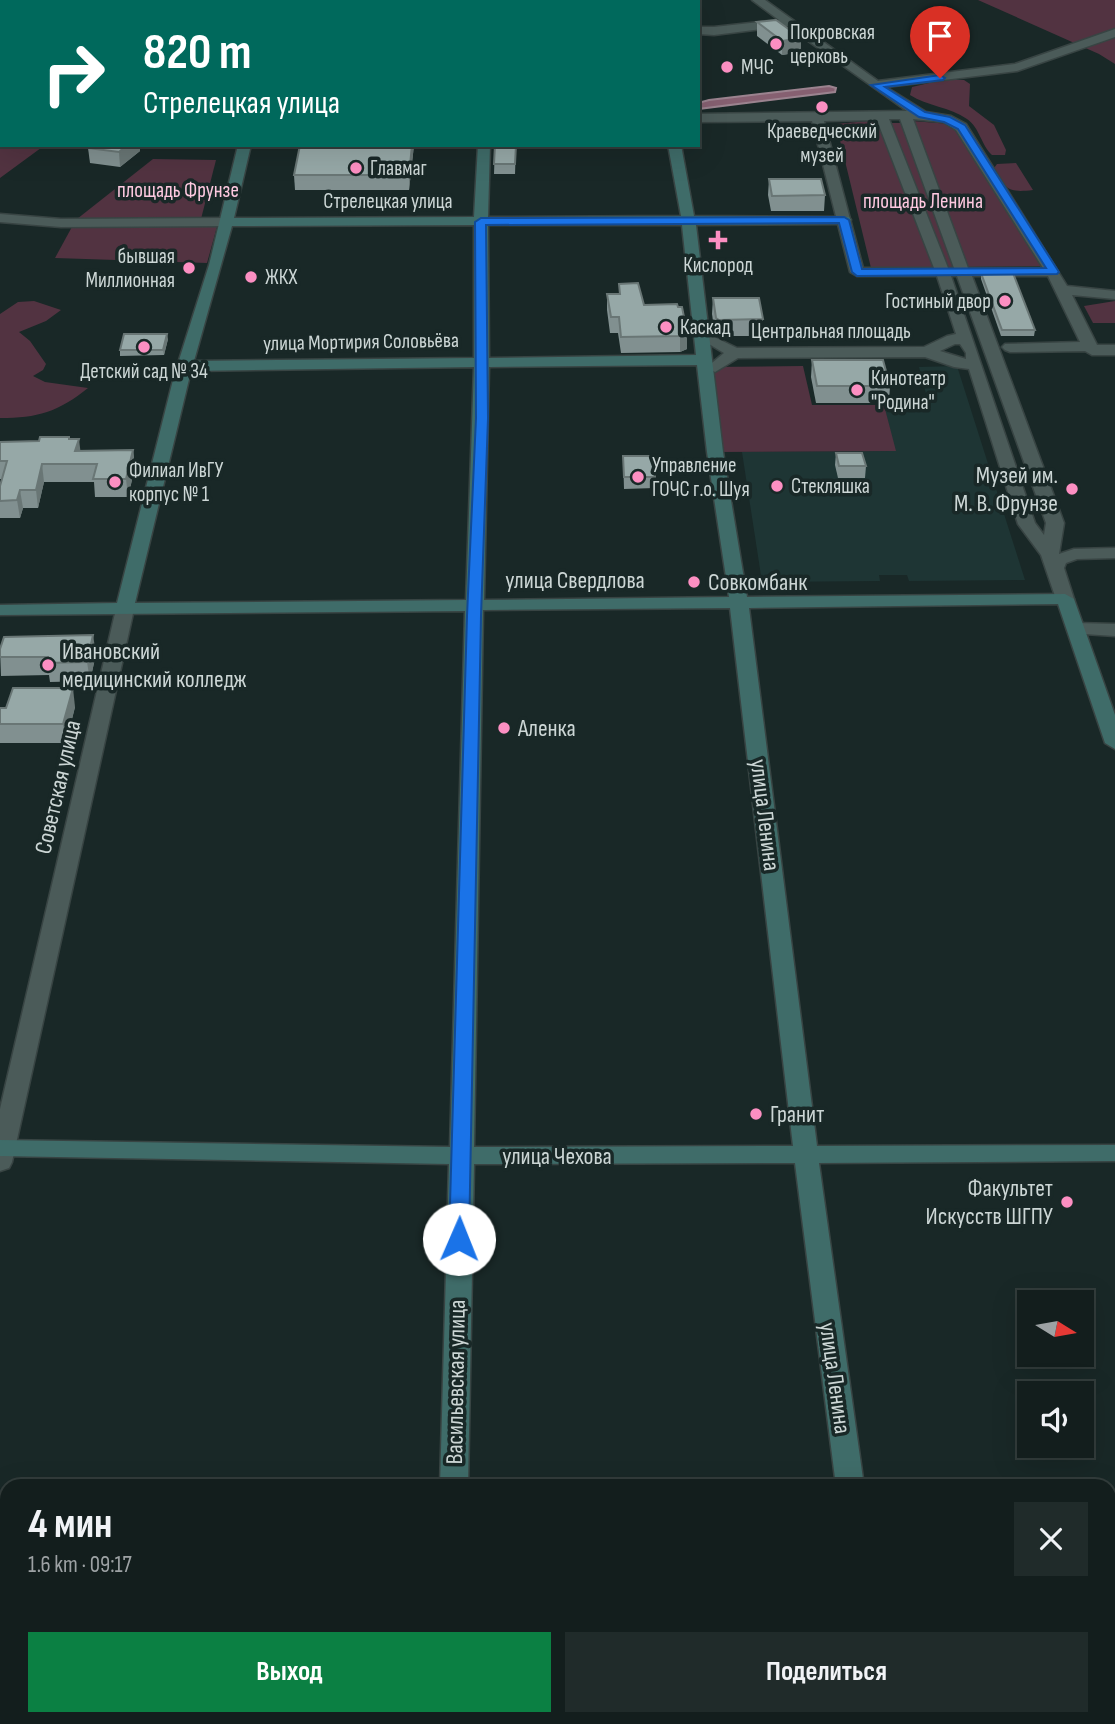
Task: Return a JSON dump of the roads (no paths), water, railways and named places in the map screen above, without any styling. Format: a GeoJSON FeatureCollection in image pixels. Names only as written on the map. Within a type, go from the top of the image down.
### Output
{"type":"FeatureCollection","features":[{"type":"Feature","properties":{"kind":"street"},"geometry":{"type":"LineString","coordinates":[[758,0],[922,115]]}},
{"type":"Feature","properties":{"kind":"street"},"geometry":{"type":"LineString","coordinates":[[700,30],[714,31],[792,22]]}},
{"type":"Feature","properties":{"kind":"street"},"geometry":{"type":"LineString","coordinates":[[876,85],[1017,67],[1115,33]]}},
{"type":"Feature","properties":{"kind":"street"},"geometry":{"type":"LineString","coordinates":[[881,115],[942,272],[1027,524],[1053,561],[1115,743]]}},
{"type":"Feature","properties":{"kind":"street"},"geometry":{"type":"LineString","coordinates":[[905,115],[965,272],[1055,523],[1053,561]]}},
{"type":"Feature","properties":{"kind":"street"},"geometry":{"type":"LineString","coordinates":[[700,118],[922,115],[947,119],[961,127],[1064,290],[1091,348]]}},
{"type":"Feature","properties":{"kind":"street"},"geometry":{"type":"LineString","coordinates":[[817,117],[857,272],[1053,272]]}},
{"type":"Feature","properties":{"kind":"street","name":"Васильевская улица"},"geometry":{"type":"LineString","coordinates":[[454,1479],[474,605],[483,362],[481,222],[484,147]]}},
{"type":"Feature","properties":{"kind":"street","name":"улица Ленина"},"geometry":{"type":"LineString","coordinates":[[674,147],[711,363],[715,452],[738,604],[849,1479]]}},
{"type":"Feature","properties":{"kind":"street"},"geometry":{"type":"LineString","coordinates":[[0,218],[61,223],[226,222],[244,150]]}},
{"type":"Feature","properties":{"kind":"street","name":"Стрелецкая улица"},"geometry":{"type":"LineString","coordinates":[[226,222],[844,220]]}},
{"type":"Feature","properties":{"kind":"street","name":"Советская улица"},"geometry":{"type":"LineString","coordinates":[[1,1153],[125,609],[185,366],[226,222]]}},
{"type":"Feature","properties":{"kind":"street"},"geometry":{"type":"LineString","coordinates":[[1064,290],[1115,295]]}},
{"type":"Feature","properties":{"kind":"street","name":"Центральная площадь"},"geometry":{"type":"LineString","coordinates":[[711,363],[734,353],[927,352],[959,363],[970,352],[952,339],[927,352]]}},
{"type":"Feature","properties":{"kind":"street","name":"Центральная площадь"},"geometry":{"type":"LineString","coordinates":[[712,341],[734,353]]}},
{"type":"Feature","properties":{"kind":"street"},"geometry":{"type":"LineString","coordinates":[[1010,347],[1115,350]]}},
{"type":"Feature","properties":{"kind":"street"},"geometry":{"type":"LineString","coordinates":[[970,352],[983,357],[992,351]]}},
{"type":"Feature","properties":{"kind":"street","name":"улица Мортирия Соловьёва"},"geometry":{"type":"LineString","coordinates":[[185,366],[483,362],[711,363]]}},
{"type":"Feature","properties":{"kind":"street"},"geometry":{"type":"LineString","coordinates":[[1053,561],[1065,556],[1115,554]]}},
{"type":"Feature","properties":{"kind":"street","name":"улица Свердлова"},"geometry":{"type":"LineString","coordinates":[[0,610],[1065,599]]}},
{"type":"Feature","properties":{"kind":"street"},"geometry":{"type":"LineString","coordinates":[[1076,629],[1115,630]]}},
{"type":"Feature","properties":{"kind":"street","name":"улица Чехова"},"geometry":{"type":"LineString","coordinates":[[1,1153],[460,1156],[1115,1153]]}},
{"type":"Feature","properties":{"kind":"place","name":"Покровская церковь"},"geometry":{"type":"Point","coordinates":[776,44]}},
{"type":"Feature","properties":{"kind":"place","name":"МЧС"},"geometry":{"type":"Point","coordinates":[727,67]}},
{"type":"Feature","properties":{"kind":"place","name":"Краеведческий музей"},"geometry":{"type":"Point","coordinates":[822,107]}},
{"type":"Feature","properties":{"kind":"place","name":"Главмаг"},"geometry":{"type":"Point","coordinates":[356,168]}},
{"type":"Feature","properties":{"kind":"place","name":"Кислород"},"geometry":{"type":"Point","coordinates":[718,240]}},
{"type":"Feature","properties":{"kind":"place","name":"бывшая Миллионная"},"geometry":{"type":"Point","coordinates":[189,268]}},
{"type":"Feature","properties":{"kind":"place","name":"ЖКХ"},"geometry":{"type":"Point","coordinates":[251,277]}},
{"type":"Feature","properties":{"kind":"place","name":"Гостиный двор"},"geometry":{"type":"Point","coordinates":[1005,301]}},
{"type":"Feature","properties":{"kind":"place","name":"Каскад"},"geometry":{"type":"Point","coordinates":[666,327]}},
{"type":"Feature","properties":{"kind":"place","name":"Детский сад № 34"},"geometry":{"type":"Point","coordinates":[144,347]}},
{"type":"Feature","properties":{"kind":"place","name":"Кинотеатр \"Родина\""},"geometry":{"type":"Point","coordinates":[857,390]}},
{"type":"Feature","properties":{"kind":"place","name":"Управление ГОЧС г.о. Шуя"},"geometry":{"type":"Point","coordinates":[638,477]}},
{"type":"Feature","properties":{"kind":"place","name":"Филиал ИвГУ корпус № 1"},"geometry":{"type":"Point","coordinates":[115,482]}},
{"type":"Feature","properties":{"kind":"place","name":"Стекляшка"},"geometry":{"type":"Point","coordinates":[777,486]}},
{"type":"Feature","properties":{"kind":"place","name":"Музей им. М. В. Фрунзе"},"geometry":{"type":"Point","coordinates":[1072,489]}},
{"type":"Feature","properties":{"kind":"place","name":"Совкомбанк"},"geometry":{"type":"Point","coordinates":[694,582]}},
{"type":"Feature","properties":{"kind":"place","name":"Ивановский медицинский колледж"},"geometry":{"type":"Point","coordinates":[48,665]}},
{"type":"Feature","properties":{"kind":"place","name":"Аленка"},"geometry":{"type":"Point","coordinates":[504,728]}},
{"type":"Feature","properties":{"kind":"place","name":"Гранит"},"geometry":{"type":"Point","coordinates":[756,1114]}},
{"type":"Feature","properties":{"kind":"place","name":"Факультет Искусств ШГПУ"},"geometry":{"type":"Point","coordinates":[1067,1202]}},
{"type":"Feature","properties":{"kind":"park label","name":"площадь Фрунзе"},"geometry":{"type":"Point","coordinates":[178,190]}},
{"type":"Feature","properties":{"kind":"park label","name":"площадь Ленина"},"geometry":{"type":"Point","coordinates":[923,201]}}]}
